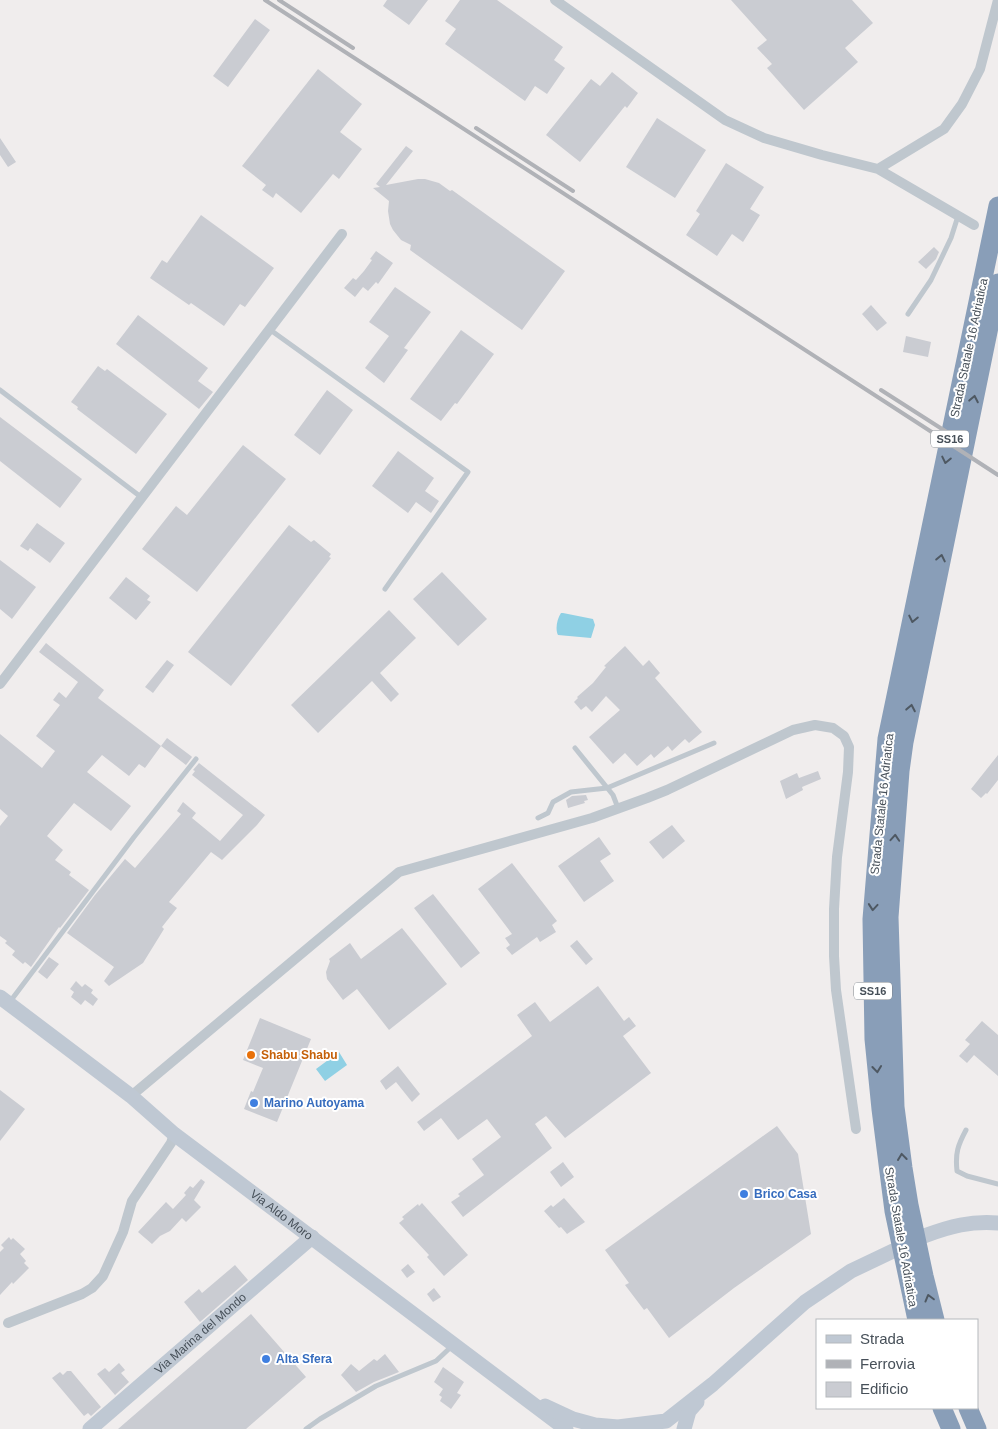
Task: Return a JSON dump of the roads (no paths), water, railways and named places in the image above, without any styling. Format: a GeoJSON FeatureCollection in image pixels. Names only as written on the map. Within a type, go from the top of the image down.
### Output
{"type":"FeatureCollection","features":[{"type":"Feature","properties":{"kind":"highway","name":"Strada Statale 16 Adriatica"},"geometry":{"type":"LineString","coordinates":[[910,673],[998,206]]}},
{"type":"Feature","properties":{"kind":"highway","name":"Strada Statale 16 Adriatica"},"geometry":{"type":"LineString","coordinates":[[917,1319],[916,1279],[881,1109],[874,1039],[872,929],[896,740],[998,283]]}},
{"type":"Feature","properties":{"kind":"highway","name":"Strada Statale 16 Adriatica"},"geometry":{"type":"LineString","coordinates":[[916,1279],[935,1319]]}},
{"type":"Feature","properties":{"kind":"highway"},"geometry":{"type":"LineString","coordinates":[[936,1409],[940,1429]]}},
{"type":"Feature","properties":{"kind":"highway"},"geometry":{"type":"LineString","coordinates":[[942,1409],[951,1429]]}},
{"type":"Feature","properties":{"kind":"highway"},"geometry":{"type":"LineString","coordinates":[[961,1409],[968,1429]]}},
{"type":"Feature","properties":{"kind":"highway"},"geometry":{"type":"LineString","coordinates":[[968,1409],[977,1429]]}},
{"type":"Feature","properties":{"kind":"main road","name":"Via Aldo Moro"},"geometry":{"type":"LineString","coordinates":[[5,1000],[131,1096],[174,1134],[566,1429]]}},
{"type":"Feature","properties":{"kind":"main road"},"geometry":{"type":"LineString","coordinates":[[924,1236],[951,1226],[980,1221],[998,1223]]}},
{"type":"Feature","properties":{"kind":"main road","name":"Via Marina del Mondo"},"geometry":{"type":"LineString","coordinates":[[90,1429],[312,1238]]}},
{"type":"Feature","properties":{"kind":"main road"},"geometry":{"type":"LineString","coordinates":[[665,1426],[805,1302],[850,1271],[893,1251]]}},
{"type":"Feature","properties":{"kind":"main road"},"geometry":{"type":"LineString","coordinates":[[524,1397],[573,1418],[595,1425],[618,1427],[665,1426],[689,1411],[713,1384]]}},
{"type":"Feature","properties":{"kind":"main road"},"geometry":{"type":"LineString","coordinates":[[684,1429],[689,1411]]}},
{"type":"Feature","properties":{"kind":"street"},"geometry":{"type":"LineString","coordinates":[[555,0],[725,120],[764,138],[878,169],[974,226]]}},
{"type":"Feature","properties":{"kind":"street"},"geometry":{"type":"LineString","coordinates":[[878,169],[944,129],[958,110],[980,69],[998,0]]}},
{"type":"Feature","properties":{"kind":"street"},"geometry":{"type":"LineString","coordinates":[[0,684],[342,234]]}},
{"type":"Feature","properties":{"kind":"street"},"geometry":{"type":"LineString","coordinates":[[131,1096],[399,872],[592,818],[667,790],[793,730],[815,725],[833,728],[844,736],[849,747],[848,772],[837,857],[834,956],[836,990],[856,1128]]}},
{"type":"Feature","properties":{"kind":"street"},"geometry":{"type":"LineString","coordinates":[[8,1323],[82,1294],[92,1288],[103,1276],[123,1232],[132,1201],[171,1143],[174,1134]]}},
{"type":"Feature","properties":{"kind":"lane"},"geometry":{"type":"LineString","coordinates":[[908,314],[931,280],[951,238],[958,216]]}},
{"type":"Feature","properties":{"kind":"lane"},"geometry":{"type":"LineString","coordinates":[[269,329],[468,472],[385,589]]}},
{"type":"Feature","properties":{"kind":"lane"},"geometry":{"type":"LineString","coordinates":[[0,390],[141,498]]}},
{"type":"Feature","properties":{"kind":"lane"},"geometry":{"type":"LineString","coordinates":[[538,818],[548,813],[553,802],[571,792],[607,788],[714,743]]}},
{"type":"Feature","properties":{"kind":"lane"},"geometry":{"type":"LineString","coordinates":[[575,748],[613,795],[618,808]]}},
{"type":"Feature","properties":{"kind":"lane"},"geometry":{"type":"LineString","coordinates":[[5,1000],[196,759]]}},
{"type":"Feature","properties":{"kind":"lane"},"geometry":{"type":"LineString","coordinates":[[966,1130],[958,1145],[957,1170],[967,1176],[998,1184]]}},
{"type":"Feature","properties":{"kind":"lane"},"geometry":{"type":"LineString","coordinates":[[306,1429],[376,1386],[436,1360],[454,1344]]}},
{"type":"Feature","properties":{"kind":"water"},"geometry":{"type":"Polygon","coordinates":[[[561,613],[593,619],[595,625],[591,638],[558,635],[557,624],[561,613]]]}},
{"type":"Feature","properties":{"kind":"water"},"geometry":{"type":"Polygon","coordinates":[[[339,1052],[347,1065],[325,1081],[316,1069],[339,1052]]]}},
{"type":"Feature","properties":{"kind":"railway"},"geometry":{"type":"LineString","coordinates":[[265,0],[998,475]]}},
{"type":"Feature","properties":{"kind":"railway"},"geometry":{"type":"LineString","coordinates":[[279,0],[353,48]]}},
{"type":"Feature","properties":{"kind":"railway"},"geometry":{"type":"LineString","coordinates":[[476,128],[573,191]]}},
{"type":"Feature","properties":{"kind":"railway"},"geometry":{"type":"LineString","coordinates":[[881,390],[953,436]]}},
{"type":"Feature","properties":{"kind":"place","name":"Shabu Shabu"},"geometry":{"type":"Point","coordinates":[251,1055]}},
{"type":"Feature","properties":{"kind":"place","name":"Marino Autoyama"},"geometry":{"type":"Point","coordinates":[254,1103]}},
{"type":"Feature","properties":{"kind":"place","name":"Brico Casa"},"geometry":{"type":"Point","coordinates":[744,1194]}},
{"type":"Feature","properties":{"kind":"place","name":"Alta Sfera"},"geometry":{"type":"Point","coordinates":[266,1359]}}]}
